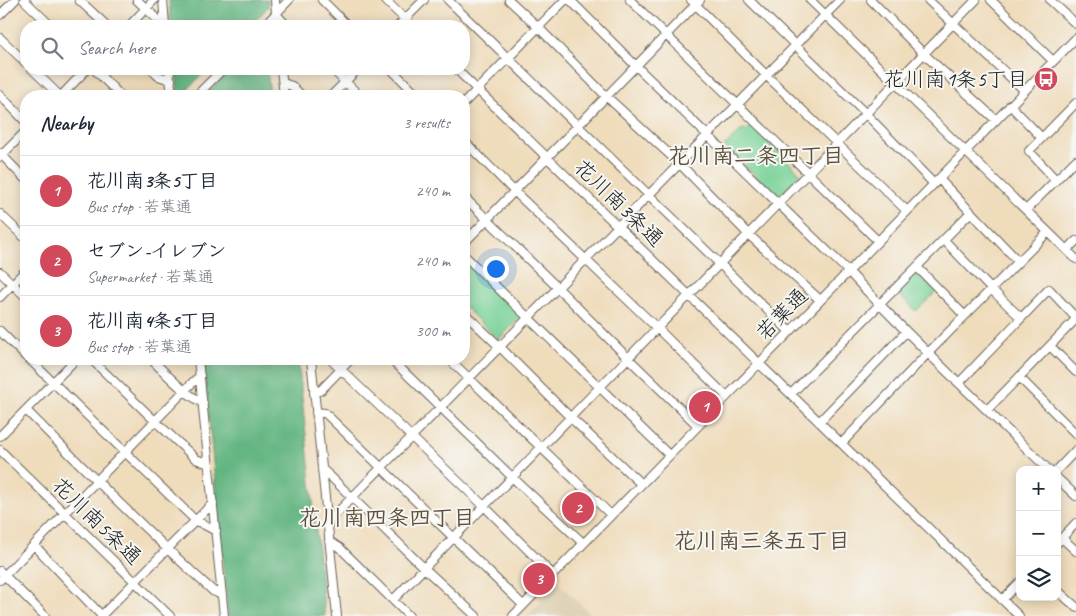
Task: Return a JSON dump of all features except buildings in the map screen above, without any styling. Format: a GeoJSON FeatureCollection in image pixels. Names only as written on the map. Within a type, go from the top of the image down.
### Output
{"type":"FeatureCollection","features":[{"type":"Feature","properties":{"kind":"street"},"geometry":{"type":"LineString","coordinates":[[0,15],[15,0]]}},
{"type":"Feature","properties":{"kind":"street"},"geometry":{"type":"LineString","coordinates":[[24,0],[45,20]]}},
{"type":"Feature","properties":{"kind":"street"},"geometry":{"type":"LineString","coordinates":[[79,0],[101,20]]}},
{"type":"Feature","properties":{"kind":"street"},"geometry":{"type":"LineString","coordinates":[[137,0],[159,20]]}},
{"type":"Feature","properties":{"kind":"street"},"geometry":{"type":"LineString","coordinates":[[135,20],[154,0]]}},
{"type":"Feature","properties":{"kind":"street"},"geometry":{"type":"LineString","coordinates":[[162,0],[164,20]]}},
{"type":"Feature","properties":{"kind":"street"},"geometry":{"type":"LineString","coordinates":[[275,0],[276,20]]}},
{"type":"Feature","properties":{"kind":"street"},"geometry":{"type":"LineString","coordinates":[[270,20],[289,0]]}},
{"type":"Feature","properties":{"kind":"street"},"geometry":{"type":"LineString","coordinates":[[322,0],[342,20]]}},
{"type":"Feature","properties":{"kind":"street"},"geometry":{"type":"LineString","coordinates":[[385,0],[405,19],[424,0]]}},
{"type":"Feature","properties":{"kind":"street"},"geometry":{"type":"LineString","coordinates":[[448,0],[469,20]]}},
{"type":"Feature","properties":{"kind":"street"},"geometry":{"type":"LineString","coordinates":[[509,0],[606,96],[680,164],[748,234],[820,300]]}},
{"type":"Feature","properties":{"kind":"street"},"geometry":{"type":"LineString","coordinates":[[470,97],[565,0]]}},
{"type":"Feature","properties":{"kind":"street"},"geometry":{"type":"LineString","coordinates":[[570,0],[848,271],[906,332],[1045,466]]}},
{"type":"Feature","properties":{"kind":"street"},"geometry":{"type":"LineString","coordinates":[[630,0],[878,241]]}},
{"type":"Feature","properties":{"kind":"street"},"geometry":{"type":"LineString","coordinates":[[749,0],[866,114],[971,212],[1018,261]]}},
{"type":"Feature","properties":{"kind":"street"},"geometry":{"type":"LineString","coordinates":[[810,0],[1076,259]]}},
{"type":"Feature","properties":{"kind":"street"},"geometry":{"type":"LineString","coordinates":[[327,523],[840,0]]}},
{"type":"Feature","properties":{"kind":"street"},"geometry":{"type":"LineString","coordinates":[[871,0],[924,54],[996,120]]}},
{"type":"Feature","properties":{"kind":"street"},"geometry":{"type":"LineString","coordinates":[[928,0],[1024,90]]}},
{"type":"Feature","properties":{"kind":"street"},"geometry":{"type":"LineString","coordinates":[[393,600],[976,0]]}},
{"type":"Feature","properties":{"kind":"street"},"geometry":{"type":"LineString","coordinates":[[991,0],[1053,61]]}},
{"type":"Feature","properties":{"kind":"street"},"geometry":{"type":"LineString","coordinates":[[1050,0],[1076,24]]}},
{"type":"Feature","properties":{"kind":"street"},"geometry":{"type":"LineString","coordinates":[[470,236],[696,2],[766,76],[907,211]]}},
{"type":"Feature","properties":{"kind":"street"},"geometry":{"type":"LineString","coordinates":[[276,14],[282,20]]}},
{"type":"Feature","properties":{"kind":"street"},"geometry":{"type":"LineString","coordinates":[[470,21],[789,331]]}},
{"type":"Feature","properties":{"kind":"street"},"geometry":{"type":"LineString","coordinates":[[0,38],[20,57]]}},
{"type":"Feature","properties":{"kind":"street","name":"若葉通"},"geometry":{"type":"LineString","coordinates":[[513,616],[758,362],[1076,38]]}},
{"type":"Feature","properties":{"kind":"street"},"geometry":{"type":"LineString","coordinates":[[38,75],[54,90]]}},
{"type":"Feature","properties":{"kind":"street"},"geometry":{"type":"LineString","coordinates":[[66,90],[81,75]]}},
{"type":"Feature","properties":{"kind":"street"},"geometry":{"type":"LineString","coordinates":[[100,75],[115,90]]}},
{"type":"Feature","properties":{"kind":"street"},"geometry":{"type":"LineString","coordinates":[[157,75],[170,80]]}},
{"type":"Feature","properties":{"kind":"street"},"geometry":{"type":"LineString","coordinates":[[170,75],[171,90]]}},
{"type":"Feature","properties":{"kind":"street"},"geometry":{"type":"LineString","coordinates":[[202,90],[217,75]]}},
{"type":"Feature","properties":{"kind":"street"},"geometry":{"type":"LineString","coordinates":[[282,75],[284,90]]}},
{"type":"Feature","properties":{"kind":"street"},"geometry":{"type":"LineString","coordinates":[[338,75],[354,90]]}},
{"type":"Feature","properties":{"kind":"street"},"geometry":{"type":"LineString","coordinates":[[337,90],[352,75]]}},
{"type":"Feature","properties":{"kind":"street"},"geometry":{"type":"LineString","coordinates":[[397,75],[412,90]]}},
{"type":"Feature","properties":{"kind":"street","name":"花川南3条通"},"geometry":{"type":"LineString","coordinates":[[462,75],[1019,616]]}},
{"type":"Feature","properties":{"kind":"street"},"geometry":{"type":"LineString","coordinates":[[283,82],[296,90]]}},
{"type":"Feature","properties":{"kind":"street"},"geometry":{"type":"LineString","coordinates":[[0,95],[20,116]]}},
{"type":"Feature","properties":{"kind":"street"},"geometry":{"type":"LineString","coordinates":[[1056,180],[1029,152],[1076,103]]}},
{"type":"Feature","properties":{"kind":"street"},"geometry":{"type":"LineString","coordinates":[[1010,105],[1042,138]]}},
{"type":"Feature","properties":{"kind":"street"},"geometry":{"type":"LineString","coordinates":[[20,137],[1,155],[20,174]]}},
{"type":"Feature","properties":{"kind":"street"},"geometry":{"type":"LineString","coordinates":[[470,147],[726,396]]}},
{"type":"Feature","properties":{"kind":"street"},"geometry":{"type":"LineString","coordinates":[[1026,210],[1076,160]]}},
{"type":"Feature","properties":{"kind":"street"},"geometry":{"type":"LineString","coordinates":[[470,204],[697,425]]}},
{"type":"Feature","properties":{"kind":"street"},"geometry":{"type":"LineString","coordinates":[[791,394],[971,212]]}},
{"type":"Feature","properties":{"kind":"street"},"geometry":{"type":"LineString","coordinates":[[0,214],[20,233]]}},
{"type":"Feature","properties":{"kind":"street"},"geometry":{"type":"LineString","coordinates":[[842,443],[1048,232]]}},
{"type":"Feature","properties":{"kind":"street"},"geometry":{"type":"LineString","coordinates":[[944,240],[1022,318]]}},
{"type":"Feature","properties":{"kind":"street"},"geometry":{"type":"LineString","coordinates":[[1067,250],[1076,241]]}},
{"type":"Feature","properties":{"kind":"street"},"geometry":{"type":"LineString","coordinates":[[470,261],[669,455]]}},
{"type":"Feature","properties":{"kind":"street"},"geometry":{"type":"LineString","coordinates":[[917,267],[965,316]]}},
{"type":"Feature","properties":{"kind":"street"},"geometry":{"type":"LineString","coordinates":[[0,272],[20,291]]}},
{"type":"Feature","properties":{"kind":"street"},"geometry":{"type":"LineString","coordinates":[[0,297],[20,276]]}},
{"type":"Feature","properties":{"kind":"street"},"geometry":{"type":"LineString","coordinates":[[959,383],[1049,289],[1076,318],[987,410]]}},
{"type":"Feature","properties":{"kind":"street"},"geometry":{"type":"LineString","coordinates":[[470,319],[570,418],[641,484]]}},
{"type":"Feature","properties":{"kind":"street"},"geometry":{"type":"LineString","coordinates":[[0,331],[20,351]]}},
{"type":"Feature","properties":{"kind":"street"},"geometry":{"type":"LineString","coordinates":[[820,422],[906,332]]}},
{"type":"Feature","properties":{"kind":"street"},"geometry":{"type":"LineString","coordinates":[[1050,346],[1076,372]]}},
{"type":"Feature","properties":{"kind":"street"},"geometry":{"type":"LineString","coordinates":[[34,365],[196,520],[216,532]]}},
{"type":"Feature","properties":{"kind":"street"},"geometry":{"type":"LineString","coordinates":[[0,436],[70,365]]}},
{"type":"Feature","properties":{"kind":"street"},"geometry":{"type":"LineString","coordinates":[[97,365],[196,459],[209,464]]}},
{"type":"Feature","properties":{"kind":"street"},"geometry":{"type":"LineString","coordinates":[[157,365],[184,390],[203,403]]}},
{"type":"Feature","properties":{"kind":"street"},"geometry":{"type":"LineString","coordinates":[[199,365],[224,616]]}},
{"type":"Feature","properties":{"kind":"street"},"geometry":{"type":"LineString","coordinates":[[312,365],[337,616]]}},
{"type":"Feature","properties":{"kind":"street"},"geometry":{"type":"LineString","coordinates":[[337,365],[553,575]]}},
{"type":"Feature","properties":{"kind":"street"},"geometry":{"type":"LineString","coordinates":[[314,393],[321,390],[345,365]]}},
{"type":"Feature","properties":{"kind":"street"},"geometry":{"type":"LineString","coordinates":[[397,365],[583,543]]}},
{"type":"Feature","properties":{"kind":"street"},"geometry":{"type":"LineString","coordinates":[[456,365],[610,515]]}},
{"type":"Feature","properties":{"kind":"street"},"geometry":{"type":"LineString","coordinates":[[46,616],[2,575],[34,545],[184,390],[200,376]]}},
{"type":"Feature","properties":{"kind":"street"},"geometry":{"type":"LineString","coordinates":[[1019,377],[1076,434]]}},
{"type":"Feature","properties":{"kind":"street"},"geometry":{"type":"LineString","coordinates":[[26,410],[167,549],[213,591],[222,595]]}},
{"type":"Feature","properties":{"kind":"street"},"geometry":{"type":"LineString","coordinates":[[316,412],[325,413],[523,605]]}},
{"type":"Feature","properties":{"kind":"street","name":"花川南5条通"},"geometry":{"type":"LineString","coordinates":[[0,450],[170,616]]}},
{"type":"Feature","properties":{"kind":"street"},"geometry":{"type":"LineString","coordinates":[[1061,466],[1076,450]]}},
{"type":"Feature","properties":{"kind":"street"},"geometry":{"type":"LineString","coordinates":[[322,469],[476,616]]}},
{"type":"Feature","properties":{"kind":"street"},"geometry":{"type":"LineString","coordinates":[[1061,482],[1076,496]]}},
{"type":"Feature","properties":{"kind":"street"},"geometry":{"type":"LineString","coordinates":[[34,545],[102,616],[213,503]]}},
{"type":"Feature","properties":{"kind":"street"},"geometry":{"type":"LineString","coordinates":[[1061,539],[1076,523]]}},
{"type":"Feature","properties":{"kind":"street"},"geometry":{"type":"LineString","coordinates":[[329,541],[340,548],[409,616]]}},
{"type":"Feature","properties":{"kind":"street"},"geometry":{"type":"LineString","coordinates":[[1061,541],[1076,551]]}},
{"type":"Feature","properties":{"kind":"street"},"geometry":{"type":"LineString","coordinates":[[1002,600],[1016,586]]}},
{"type":"Feature","properties":{"kind":"street"},"geometry":{"type":"LineString","coordinates":[[1061,594],[1076,607]]}},
{"type":"Feature","properties":{"kind":"shaded area"},"geometry":{"type":"Polygon","coordinates":[[[559,583],[592,616],[528,616],[559,583]]]}},
{"type":"Feature","properties":{"kind":"green space"},"geometry":{"type":"Polygon","coordinates":[[[169,0],[268,0],[268,7],[256,20],[171,20],[169,0]]]}},
{"type":"Feature","properties":{"kind":"green space"},"geometry":{"type":"Polygon","coordinates":[[[176,75],[202,75],[187,90],[178,90],[176,75]]]}},
{"type":"Feature","properties":{"kind":"green space"},"geometry":{"type":"Polygon","coordinates":[[[225,75],[268,75],[269,90],[210,90],[225,75]]]}},
{"type":"Feature","properties":{"kind":"green space"},"geometry":{"type":"Polygon","coordinates":[[[752,126],[799,172],[799,176],[780,196],[776,195],[724,146],[743,129],[746,131],[752,126]]]}},
{"type":"Feature","properties":{"kind":"green space"},"geometry":{"type":"Polygon","coordinates":[[[470,266],[521,317],[498,340],[470,312],[470,266]]]}},
{"type":"Feature","properties":{"kind":"green space"},"geometry":{"type":"Polygon","coordinates":[[[914,273],[918,273],[937,291],[916,311],[896,292],[914,273]]]}},
{"type":"Feature","properties":{"kind":"green space"},"geometry":{"type":"Polygon","coordinates":[[[204,365],[299,365],[325,616],[228,616],[204,365]]]}},
{"type":"Feature","properties":{"kind":"place","name":"花川南1条5丁目"},"geometry":{"type":"Point","coordinates":[1046,79]}},
{"type":"Feature","properties":{"kind":"place","name":"花川南3条5丁目"},"geometry":{"type":"Point","coordinates":[705,407]}},
{"type":"Feature","properties":{"kind":"place","name":"セブン-イレブン"},"geometry":{"type":"Point","coordinates":[578,508]}},
{"type":"Feature","properties":{"kind":"place","name":"花川南4条5丁目"},"geometry":{"type":"Point","coordinates":[539,579]}},
{"type":"Feature","properties":{"kind":"district","name":"花川南二条四丁目"},"geometry":{"type":"Point","coordinates":[756,156]}},
{"type":"Feature","properties":{"kind":"district","name":"花川南四条四丁目"},"geometry":{"type":"Point","coordinates":[387,518]}},
{"type":"Feature","properties":{"kind":"district","name":"花川南三条五丁目"},"geometry":{"type":"Point","coordinates":[762,541]}}]}
